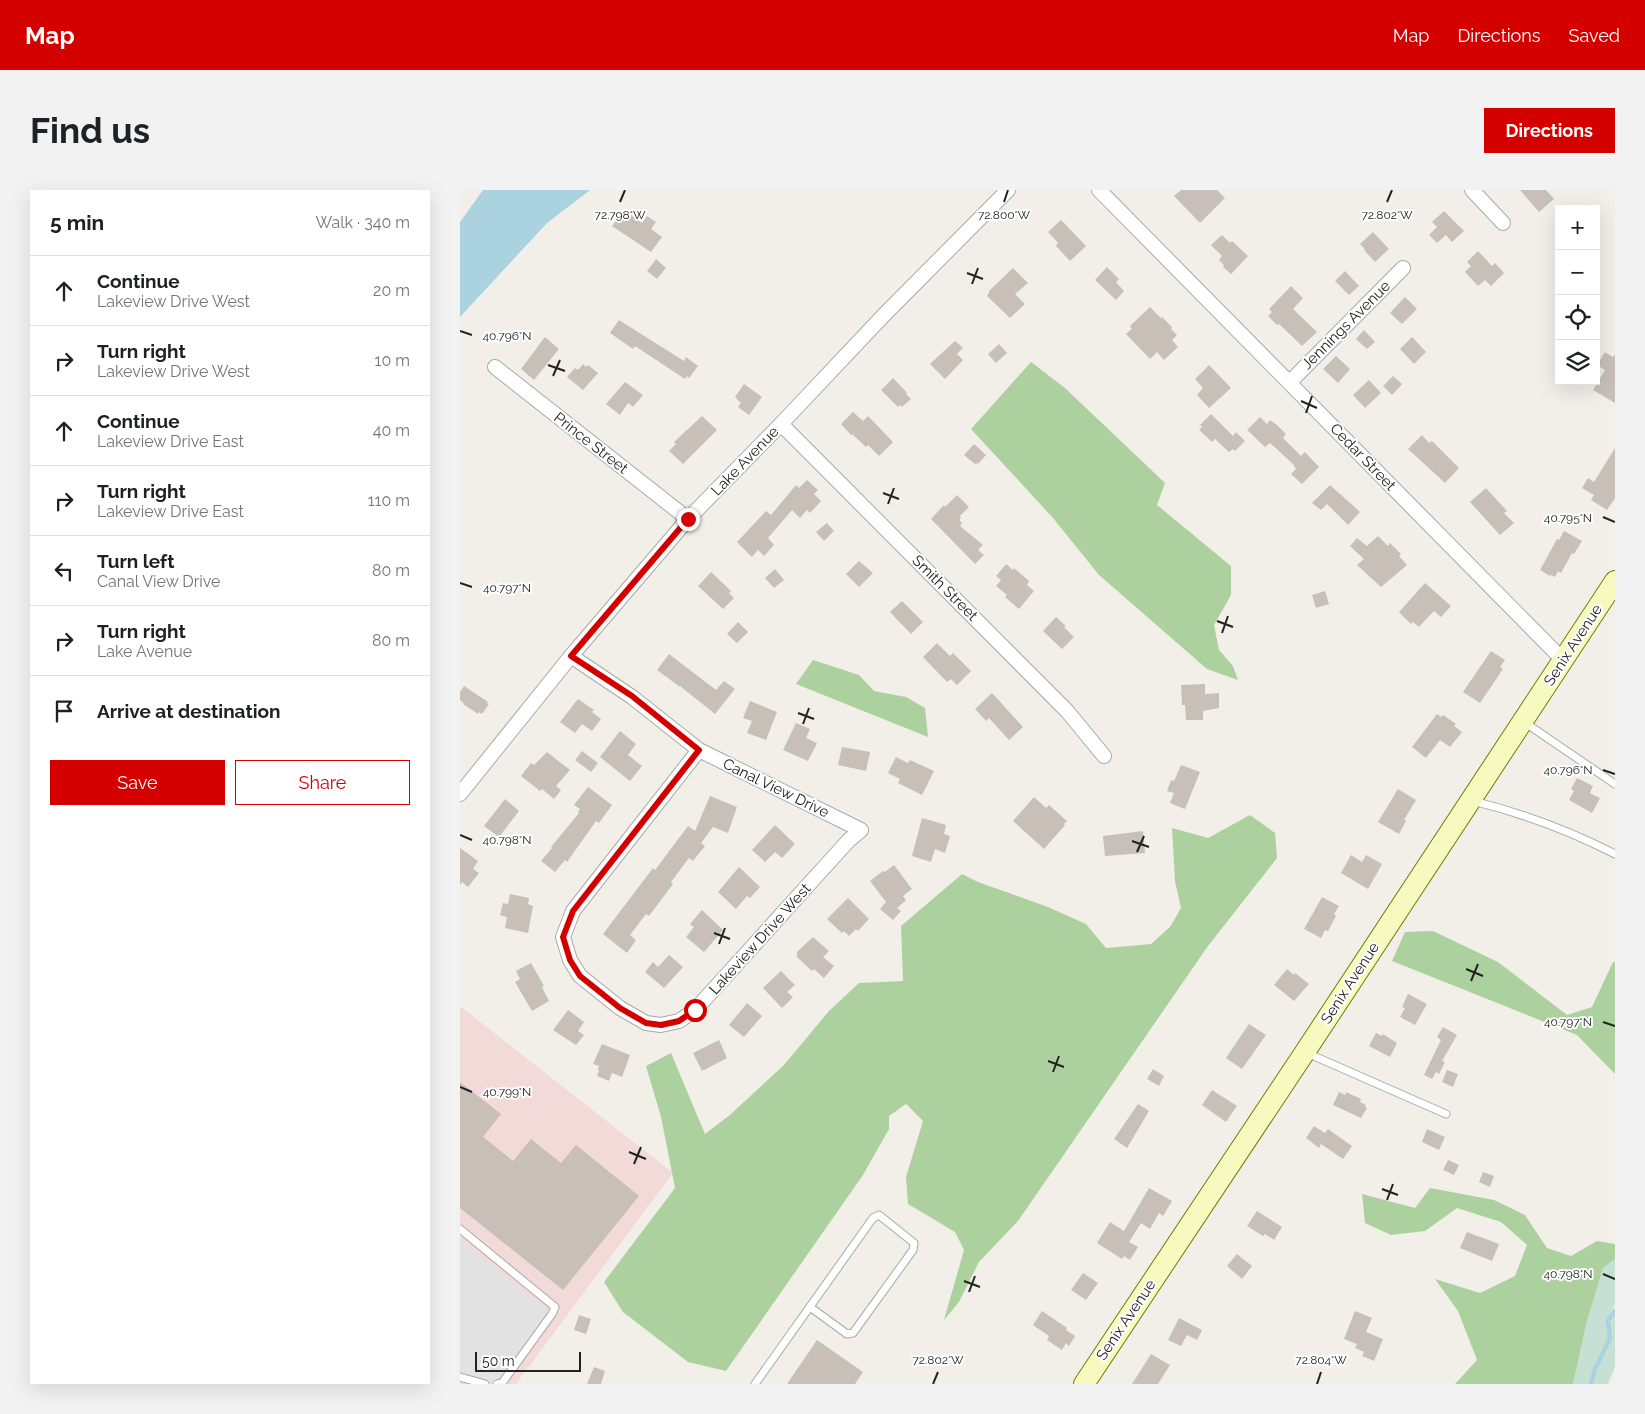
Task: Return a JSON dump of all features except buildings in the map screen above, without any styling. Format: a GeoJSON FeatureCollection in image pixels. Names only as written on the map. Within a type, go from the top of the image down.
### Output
{"type":"FeatureCollection","features":[{"type":"Feature","properties":{"kind":"street","name":"Lake Avenue"},"geometry":{"type":"LineString","coordinates":[[460,794],[571,656],[688,519],[883,316],[1008,190]]}},
{"type":"Feature","properties":{"kind":"street","name":"Cedar Street"},"geometry":{"type":"LineString","coordinates":[[1099,190],[1563,660]]}},
{"type":"Feature","properties":{"kind":"street"},"geometry":{"type":"LineString","coordinates":[[1472,190],[1503,223]]}},
{"type":"Feature","properties":{"kind":"street","name":"Jennings Avenue"},"geometry":{"type":"LineString","coordinates":[[1290,382],[1403,268]]}},
{"type":"Feature","properties":{"kind":"street","name":"Prince Street"},"geometry":{"type":"LineString","coordinates":[[494,367],[688,519]]}},
{"type":"Feature","properties":{"kind":"street","name":"Smith Street"},"geometry":{"type":"LineString","coordinates":[[781,424],[1067,711],[1104,756]]}},
{"type":"Feature","properties":{"kind":"street","name":"Senix Avenue"},"geometry":{"type":"LineString","coordinates":[[1084,1384],[1615,580]]}},
{"type":"Feature","properties":{"kind":"street","name":"Canal View Drive"},"geometry":{"type":"LineString","coordinates":[[571,656],[632,696],[699,750],[861,830]]}},
{"type":"Feature","properties":{"kind":"street","name":"Lakeview Drive West"},"geometry":{"type":"LineString","coordinates":[[699,750],[573,911],[563,937],[570,960],[580,976],[620,1008],[646,1023],[661,1025],[679,1021],[695,1010],[849,840],[861,830]]}},
{"type":"Feature","properties":{"kind":"lane"},"geometry":{"type":"LineString","coordinates":[[1523,721],[1615,784]]}},
{"type":"Feature","properties":{"kind":"lane"},"geometry":{"type":"LineString","coordinates":[[1470,801],[1498,807],[1545,824],[1588,840],[1615,854]]}},
{"type":"Feature","properties":{"kind":"lane"},"geometry":{"type":"LineString","coordinates":[[1305,1052],[1446,1114]]}},
{"type":"Feature","properties":{"kind":"lane"},"geometry":{"type":"LineString","coordinates":[[755,1384],[810,1306],[873,1218],[879,1215],[914,1242],[913,1250],[853,1333],[848,1334],[810,1306]]}},
{"type":"Feature","properties":{"kind":"lane"},"geometry":{"type":"LineString","coordinates":[[460,1229],[555,1307],[552,1314],[502,1383],[497,1384]]}},
{"type":"Feature","properties":{"kind":"lane"},"geometry":{"type":"LineString","coordinates":[[460,1377],[485,1384]]}},
{"type":"Feature","properties":{"kind":"shaded area"},"geometry":{"type":"Polygon","coordinates":[[[460,1006],[673,1173],[516,1384],[460,1384],[460,1006]]]}},
{"type":"Feature","properties":{"kind":"shaded area"},"geometry":{"type":"Polygon","coordinates":[[[460,1239],[550,1312],[498,1384],[460,1384],[460,1239]]]}},
{"type":"Feature","properties":{"kind":"green space"},"geometry":{"type":"Polygon","coordinates":[[[1031,362],[1065,388],[1165,483],[1157,505],[1231,566],[1231,595],[1214,625],[1219,650],[1233,666],[1238,680],[1207,669],[1099,575],[1053,518],[971,429],[1031,362]]]}},
{"type":"Feature","properties":{"kind":"green space"},"geometry":{"type":"Polygon","coordinates":[[[813,660],[859,675],[874,691],[906,697],[925,708],[928,737],[796,684],[813,660]]]}},
{"type":"Feature","properties":{"kind":"green space"},"geometry":{"type":"Polygon","coordinates":[[[1250,815],[1275,833],[1277,858],[1208,946],[1018,1221],[979,1262],[959,1302],[944,1320],[964,1250],[955,1232],[908,1204],[906,1177],[923,1121],[906,1104],[889,1116],[889,1129],[863,1175],[726,1371],[688,1362],[623,1312],[604,1282],[675,1188],[661,1117],[646,1066],[671,1053],[705,1134],[731,1114],[784,1065],[829,1011],[859,983],[903,981],[901,926],[962,874],[978,882],[1048,907],[1086,924],[1106,948],[1151,944],[1170,927],[1181,908],[1175,881],[1172,828],[1208,838],[1250,815]]]}},
{"type":"Feature","properties":{"kind":"green space"},"geometry":{"type":"Polygon","coordinates":[[[1433,931],[1498,962],[1567,1015],[1592,1007],[1613,962],[1615,962],[1615,1074],[1577,1035],[1392,961],[1405,932],[1433,931]]]}},
{"type":"Feature","properties":{"kind":"green space"},"geometry":{"type":"Polygon","coordinates":[[[1430,1188],[1494,1200],[1525,1215],[1547,1248],[1571,1256],[1597,1241],[1615,1244],[1615,1259],[1603,1268],[1573,1384],[1455,1384],[1477,1360],[1458,1311],[1435,1279],[1480,1293],[1515,1276],[1527,1245],[1501,1222],[1457,1208],[1425,1231],[1391,1235],[1365,1223],[1362,1194],[1415,1208],[1430,1188]]]}},
{"type":"Feature","properties":{"kind":"green space"},"geometry":{"type":"Polygon","coordinates":[[[1615,1259],[1615,1303],[1609,1319],[1615,1313],[1615,1367],[1608,1384],[1573,1384],[1586,1324],[1603,1268],[1615,1259]]]}},
{"type":"Feature","properties":{"kind":"water"},"geometry":{"type":"Polygon","coordinates":[[[483,190],[590,190],[547,223],[460,317],[460,222],[483,190]]]}},
{"type":"Feature","properties":{"kind":"waterway"},"geometry":{"type":"LineString","coordinates":[[1591,1384],[1595,1369],[1610,1338],[1608,1320],[1615,1311]]}},
{"type":"Feature","properties":{"kind":"route"},"geometry":{"type":"LineString","coordinates":[[688,519],[571,656],[632,696],[699,750],[573,911],[563,937],[570,960],[580,976],[620,1008],[646,1023],[661,1025],[679,1021],[695,1010]]}}]}
